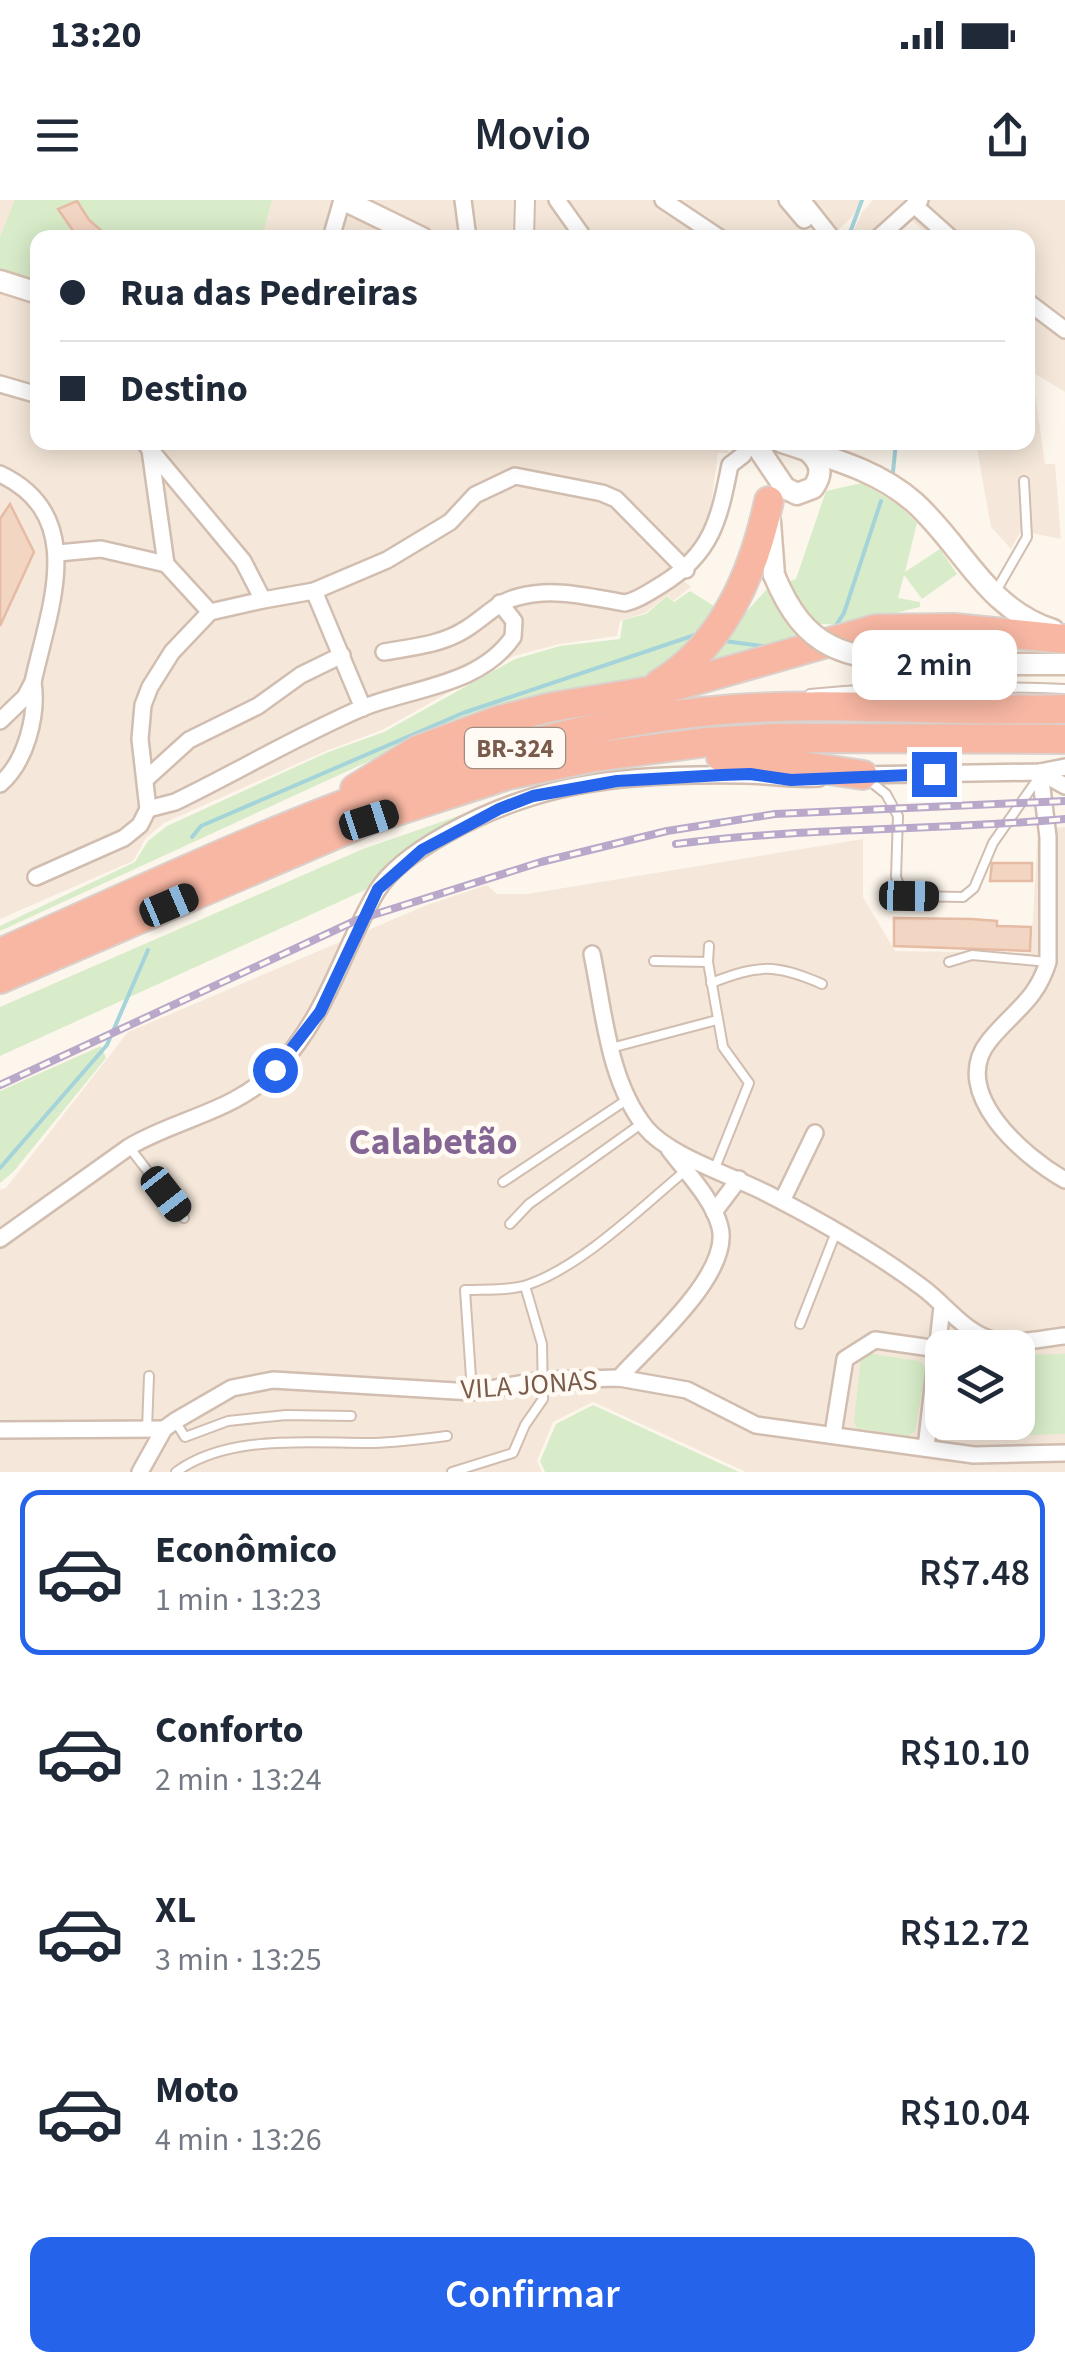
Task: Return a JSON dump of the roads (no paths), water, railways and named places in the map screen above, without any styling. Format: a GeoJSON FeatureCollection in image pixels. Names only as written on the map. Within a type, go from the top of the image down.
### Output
{"type":"FeatureCollection","features":[{"type":"Feature","properties":{"kind":"highway"},"geometry":{"type":"LineString","coordinates":[[634,694],[670,677],[704,646],[727,615],[750,568],[770,501]]}},
{"type":"Feature","properties":{"kind":"highway"},"geometry":{"type":"LineString","coordinates":[[326,812],[364,781],[418,750],[500,720],[732,672],[876,629],[954,628],[1065,636]]}},
{"type":"Feature","properties":{"kind":"highway","name":"BR-324"},"geometry":{"type":"LineString","coordinates":[[0,952],[326,812],[458,764],[589,729],[703,712],[762,708],[1065,709]]}},
{"type":"Feature","properties":{"kind":"highway","name":"BR-324"},"geometry":{"type":"LineString","coordinates":[[0,979],[369,820],[508,775],[594,757],[706,742],[776,738],[1065,739]]}},
{"type":"Feature","properties":{"kind":"highway"},"geometry":{"type":"LineString","coordinates":[[594,757],[742,757],[862,775]]}},
{"type":"Feature","properties":{"kind":"main road"},"geometry":{"type":"LineString","coordinates":[[343,200],[405,230]]}},
{"type":"Feature","properties":{"kind":"main road"},"geometry":{"type":"LineString","coordinates":[[0,281],[30,290]]}},
{"type":"Feature","properties":{"kind":"main road"},"geometry":{"type":"LineString","coordinates":[[757,450],[770,501],[774,575],[790,608],[820,640],[856,657],[919,664],[1065,664]]}},
{"type":"Feature","properties":{"kind":"main road"},"geometry":{"type":"LineString","coordinates":[[758,450],[785,488],[797,494],[813,488],[820,474],[818,461],[810,452]]}},
{"type":"Feature","properties":{"kind":"main road"},"geometry":{"type":"LineString","coordinates":[[804,450],[850,464],[896,488],[1021,618],[1065,636]]}},
{"type":"Feature","properties":{"kind":"street"},"geometry":{"type":"LineString","coordinates":[[334,230],[343,200]]}},
{"type":"Feature","properties":{"kind":"street"},"geometry":{"type":"LineString","coordinates":[[463,200],[467,230]]}},
{"type":"Feature","properties":{"kind":"street"},"geometry":{"type":"LineString","coordinates":[[524,200],[524,230]]}},
{"type":"Feature","properties":{"kind":"street"},"geometry":{"type":"LineString","coordinates":[[557,200],[578,230]]}},
{"type":"Feature","properties":{"kind":"street"},"geometry":{"type":"LineString","coordinates":[[663,200],[708,230]]}},
{"type":"Feature","properties":{"kind":"street"},"geometry":{"type":"LineString","coordinates":[[786,200],[807,212]]}},
{"type":"Feature","properties":{"kind":"street"},"geometry":{"type":"LineString","coordinates":[[887,230],[917,202],[943,230]]}},
{"type":"Feature","properties":{"kind":"street"},"geometry":{"type":"LineString","coordinates":[[1035,307],[1065,330]]}},
{"type":"Feature","properties":{"kind":"street"},"geometry":{"type":"LineString","coordinates":[[0,384],[30,393]]}},
{"type":"Feature","properties":{"kind":"street"},"geometry":{"type":"LineString","coordinates":[[148,450],[166,564],[210,612]]}},
{"type":"Feature","properties":{"kind":"street"},"geometry":{"type":"LineString","coordinates":[[150,450],[242,560],[263,600]]}},
{"type":"Feature","properties":{"kind":"street"},"geometry":{"type":"LineString","coordinates":[[384,652],[442,641],[516,597],[552,592],[631,602],[686,570],[710,540],[730,464],[752,450]]}},
{"type":"Feature","properties":{"kind":"street"},"geometry":{"type":"LineString","coordinates":[[0,474],[30,491],[42,504],[58,553],[33,682],[35,709],[17,765],[0,784]]}},
{"type":"Feature","properties":{"kind":"street"},"geometry":{"type":"LineString","coordinates":[[36,877],[124,838],[140,825],[148,810],[140,724],[150,687],[172,652],[210,612],[314,591],[386,560],[450,522],[475,495],[515,476],[616,499],[686,570]]}},
{"type":"Feature","properties":{"kind":"street"},"geometry":{"type":"LineString","coordinates":[[58,553],[100,549],[166,564]]}},
{"type":"Feature","properties":{"kind":"street"},"geometry":{"type":"LineString","coordinates":[[314,591],[363,708]]}},
{"type":"Feature","properties":{"kind":"street"},"geometry":{"type":"LineString","coordinates":[[148,810],[175,802],[363,708],[466,675],[495,657],[515,630],[514,621],[500,604]]}},
{"type":"Feature","properties":{"kind":"street"},"geometry":{"type":"LineString","coordinates":[[146,779],[189,740],[258,706],[300,675],[342,655]]}},
{"type":"Feature","properties":{"kind":"street"},"geometry":{"type":"LineString","coordinates":[[0,721],[25,697],[33,682]]}},
{"type":"Feature","properties":{"kind":"street"},"geometry":{"type":"LineString","coordinates":[[0,1239],[129,1147],[224,1108],[275,1070],[320,1012],[378,889],[422,850],[465,826],[533,796],[582,786],[682,776],[750,774],[791,780],[1040,772],[1065,767]]}},
{"type":"Feature","properties":{"kind":"street"},"geometry":{"type":"LineString","coordinates":[[1040,772],[1065,786]]}},
{"type":"Feature","properties":{"kind":"street"},"geometry":{"type":"LineString","coordinates":[[1040,772],[1048,837],[1048,962],[1030,1000],[987,1043],[977,1070],[978,1088],[997,1122],[1020,1146],[1065,1180]]}},
{"type":"Feature","properties":{"kind":"street"},"geometry":{"type":"LineString","coordinates":[[592,954],[611,1048],[628,1099],[714,1212],[722,1240],[720,1254],[707,1279],[619,1378]]}},
{"type":"Feature","properties":{"kind":"street"},"geometry":{"type":"LineString","coordinates":[[782,1201],[815,1133]]}},
{"type":"Feature","properties":{"kind":"street"},"geometry":{"type":"LineString","coordinates":[[668,1148],[739,1179],[836,1232],[926,1290],[954,1318],[997,1341],[1065,1336]]}},
{"type":"Feature","properties":{"kind":"street"},"geometry":{"type":"LineString","coordinates":[[714,1212],[739,1179]]}},
{"type":"Feature","properties":{"kind":"street"},"geometry":{"type":"LineString","coordinates":[[940,1330],[942,1308]]}},
{"type":"Feature","properties":{"kind":"street"},"geometry":{"type":"LineString","coordinates":[[832,1434],[845,1358],[875,1340],[925,1348]]}},
{"type":"Feature","properties":{"kind":"street","name":"VILA JONAS"},"geometry":{"type":"LineString","coordinates":[[162,1426],[221,1393],[258,1381],[472,1392],[544,1380],[619,1378],[687,1390],[756,1424],[974,1455],[1065,1453]]}},
{"type":"Feature","properties":{"kind":"street"},"geometry":{"type":"LineString","coordinates":[[0,1430],[162,1426],[149,1467]]}},
{"type":"Feature","properties":{"kind":"street"},"geometry":{"type":"LineString","coordinates":[[926,1448],[927,1440]]}},
{"type":"Feature","properties":{"kind":"lane"},"geometry":{"type":"LineString","coordinates":[[994,594],[1027,537],[1024,481]]}},
{"type":"Feature","properties":{"kind":"lane"},"geometry":{"type":"LineString","coordinates":[[762,708],[800,695],[878,687],[1065,689]]}},
{"type":"Feature","properties":{"kind":"lane"},"geometry":{"type":"LineString","coordinates":[[862,775],[895,806],[896,877],[901,890],[909,896],[963,897],[974,888],[993,843],[1040,772]]}},
{"type":"Feature","properties":{"kind":"lane"},"geometry":{"type":"LineString","coordinates":[[709,946],[711,983],[724,1047],[750,1083],[716,1168]]}},
{"type":"Feature","properties":{"kind":"lane"},"geometry":{"type":"LineString","coordinates":[[950,962],[972,954],[1048,962]]}},
{"type":"Feature","properties":{"kind":"lane"},"geometry":{"type":"LineString","coordinates":[[654,960],[708,962]]}},
{"type":"Feature","properties":{"kind":"lane"},"geometry":{"type":"LineString","coordinates":[[711,983],[752,968],[796,972],[822,984]]}},
{"type":"Feature","properties":{"kind":"lane"},"geometry":{"type":"LineString","coordinates":[[611,1048],[717,1020]]}},
{"type":"Feature","properties":{"kind":"lane"},"geometry":{"type":"LineString","coordinates":[[503,1182],[628,1099]]}},
{"type":"Feature","properties":{"kind":"lane"},"geometry":{"type":"LineString","coordinates":[[510,1224],[529,1204],[643,1123]]}},
{"type":"Feature","properties":{"kind":"lane"},"geometry":{"type":"LineString","coordinates":[[129,1147],[184,1218]]}},
{"type":"Feature","properties":{"kind":"lane"},"geometry":{"type":"LineString","coordinates":[[472,1392],[465,1290],[525,1286],[561,1267],[610,1234],[685,1171]]}},
{"type":"Feature","properties":{"kind":"lane"},"geometry":{"type":"LineString","coordinates":[[800,1324],[836,1232]]}},
{"type":"Feature","properties":{"kind":"lane"},"geometry":{"type":"LineString","coordinates":[[452,1472],[513,1453],[525,1425],[544,1400],[542,1344],[525,1286]]}},
{"type":"Feature","properties":{"kind":"lane"},"geometry":{"type":"LineString","coordinates":[[150,1376],[162,1426],[185,1436],[228,1421],[286,1415],[351,1416]]}},
{"type":"Feature","properties":{"kind":"lane"},"geometry":{"type":"LineString","coordinates":[[176,1472],[222,1453],[270,1442],[374,1443],[447,1436]]}},
{"type":"Feature","properties":{"kind":"waterway"},"geometry":{"type":"LineString","coordinates":[[851,230],[862,200]]}},
{"type":"Feature","properties":{"kind":"waterway"},"geometry":{"type":"LineString","coordinates":[[893,472],[895,450]]}},
{"type":"Feature","properties":{"kind":"waterway"},"geometry":{"type":"LineString","coordinates":[[835,627],[844,613],[881,501]]}},
{"type":"Feature","properties":{"kind":"waterway"},"geometry":{"type":"LineString","coordinates":[[192,837],[201,826],[463,713],[695,635]]}},
{"type":"Feature","properties":{"kind":"waterway"},"geometry":{"type":"LineString","coordinates":[[724,641],[769,647]]}},
{"type":"Feature","properties":{"kind":"waterway"},"geometry":{"type":"LineString","coordinates":[[0,1168],[107,1045],[148,950]]}},
{"type":"Feature","properties":{"kind":"railway"},"geometry":{"type":"LineString","coordinates":[[0,1085],[357,920],[541,862],[667,831],[775,814],[1065,801]]}},
{"type":"Feature","properties":{"kind":"railway"},"geometry":{"type":"LineString","coordinates":[[676,844],[1065,819]]}},
{"type":"Feature","properties":{"kind":"district","name":"Calabetão"},"geometry":{"type":"Point","coordinates":[433,1141]}}]}
